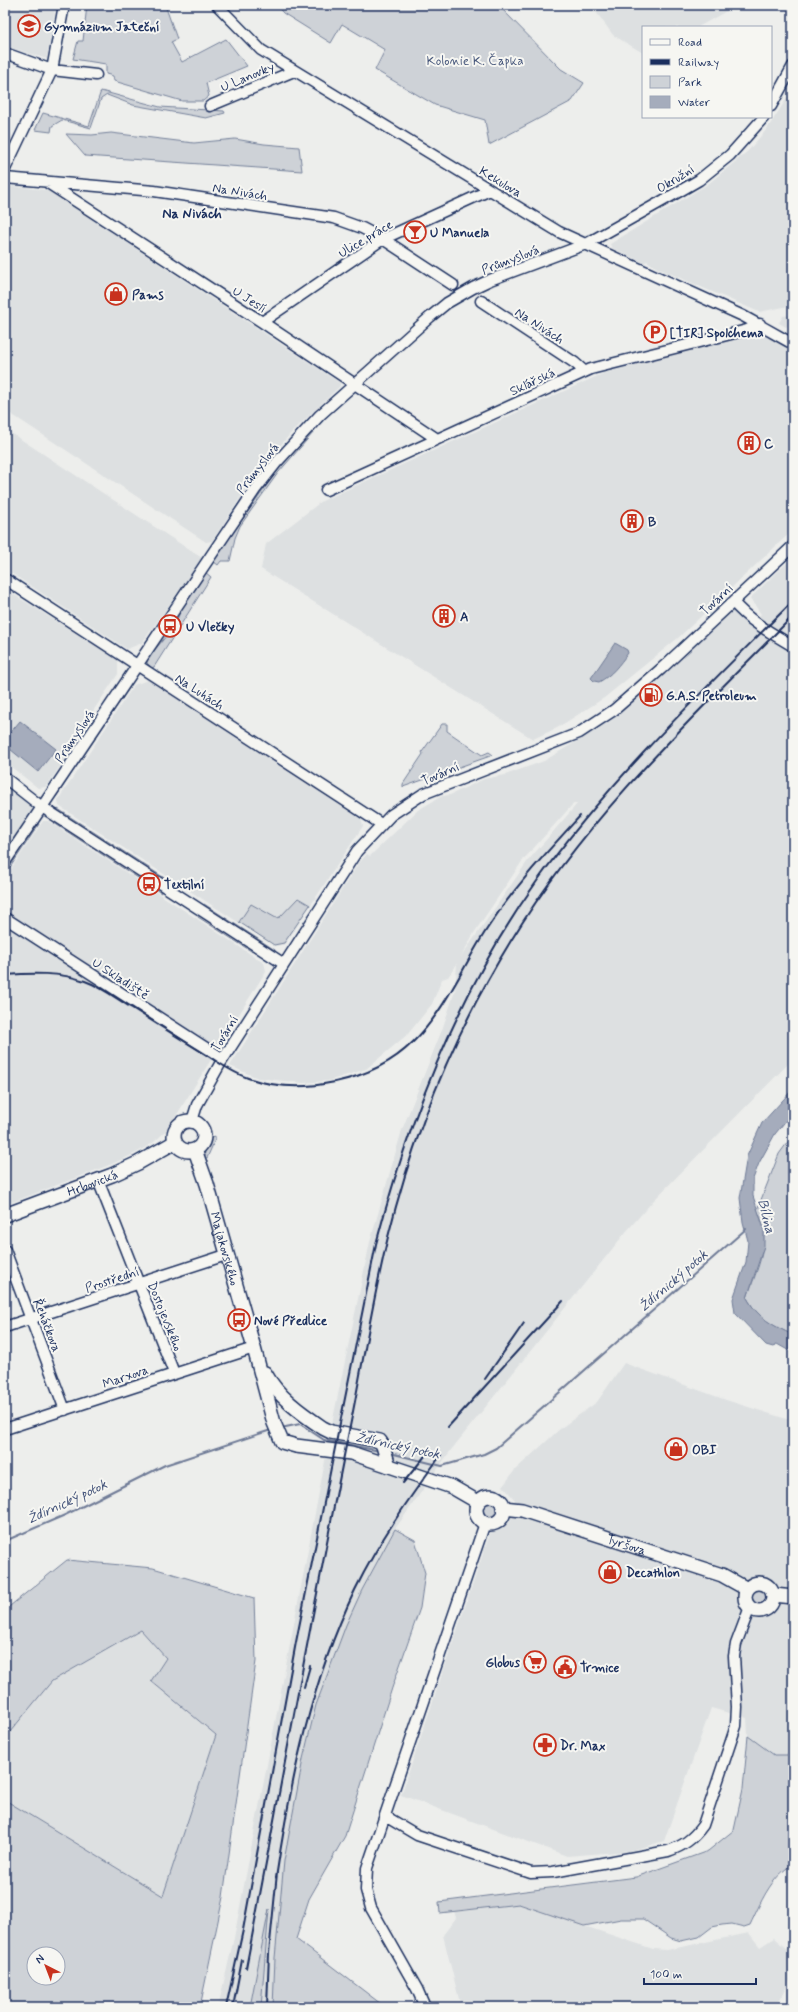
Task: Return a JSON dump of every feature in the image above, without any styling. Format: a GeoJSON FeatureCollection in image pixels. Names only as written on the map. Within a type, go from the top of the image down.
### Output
{"type":"FeatureCollection","features":[{"type":"Feature","properties":{"kind":"main road"},"geometry":{"type":"LineString","coordinates":[[192,1121],[199,1124],[204,1135],[201,1146],[195,1150],[185,1151],[175,1142],[174,1135],[176,1128],[183,1122],[192,1121]]}},
{"type":"Feature","properties":{"kind":"main road","name":"Hrbovická"},"geometry":{"type":"LineString","coordinates":[[5,1215],[138,1164],[175,1142]]}},
{"type":"Feature","properties":{"kind":"main road","name":"Majakovského"},"geometry":{"type":"LineString","coordinates":[[195,1150],[207,1184],[274,1423],[282,1442],[310,1448],[330,1449],[351,1453],[386,1455]]}},
{"type":"Feature","properties":{"kind":"main road","name":"Majakovského"},"geometry":{"type":"LineString","coordinates":[[254,1348],[272,1386],[279,1394],[314,1422],[331,1432],[376,1439],[386,1455]]}},
{"type":"Feature","properties":{"kind":"main road"},"geometry":{"type":"LineString","coordinates":[[386,1455],[452,1487],[478,1502]]}},
{"type":"Feature","properties":{"kind":"main road"},"geometry":{"type":"LineString","coordinates":[[493,1496],[500,1500],[503,1508],[501,1517],[489,1524],[485,1523],[476,1513],[478,1502],[484,1497],[493,1496]]}},
{"type":"Feature","properties":{"kind":"main road","name":"Tyršova"},"geometry":{"type":"LineString","coordinates":[[503,1508],[522,1510],[680,1561],[733,1580],[747,1590]]}},
{"type":"Feature","properties":{"kind":"main road"},"geometry":{"type":"LineString","coordinates":[[754,1583],[764,1583],[770,1588],[774,1595],[770,1606],[765,1610],[760,1611],[750,1608],[745,1597],[747,1590],[754,1583]]}},
{"type":"Feature","properties":{"kind":"main road"},"geometry":{"type":"LineString","coordinates":[[774,1595],[793,1597]]}},
{"type":"Feature","properties":{"kind":"street"},"geometry":{"type":"LineString","coordinates":[[5,169],[52,70],[64,5]]}},
{"type":"Feature","properties":{"kind":"street","name":"Kekulova"},"geometry":{"type":"LineString","coordinates":[[217,5],[257,47],[559,232],[760,324],[793,344]]}},
{"type":"Feature","properties":{"kind":"street"},"geometry":{"type":"LineString","coordinates":[[5,53],[52,70],[96,75]]}},
{"type":"Feature","properties":{"kind":"street"},"geometry":{"type":"LineString","coordinates":[[772,104],[793,66]]}},
{"type":"Feature","properties":{"kind":"street","name":"U Lanovky"},"geometry":{"type":"LineString","coordinates":[[210,106],[294,71]]}},
{"type":"Feature","properties":{"kind":"street","name":"Okružní"},"geometry":{"type":"LineString","coordinates":[[586,244],[699,180],[730,155],[763,118]]}},
{"type":"Feature","properties":{"kind":"street","name":"Na Nivách"},"geometry":{"type":"LineString","coordinates":[[5,178],[154,191],[334,218],[362,228],[383,239],[453,285]]}},
{"type":"Feature","properties":{"kind":"street","name":"U Jeslí"},"geometry":{"type":"LineString","coordinates":[[47,182],[262,322],[354,385],[437,439]]}},
{"type":"Feature","properties":{"kind":"street","name":"Ulice práce"},"geometry":{"type":"LineString","coordinates":[[262,322],[383,239],[490,190]]}},
{"type":"Feature","properties":{"kind":"street","name":"Průmyslová"},"geometry":{"type":"LineString","coordinates":[[42,807],[255,490],[300,435],[430,317],[459,296],[490,280],[586,244]]}},
{"type":"Feature","properties":{"kind":"street","name":"Na Nivách"},"geometry":{"type":"LineString","coordinates":[[481,301],[584,371]]}},
{"type":"Feature","properties":{"kind":"street","name":"Sklářská"},"geometry":{"type":"LineString","coordinates":[[326,490],[584,371],[747,330],[760,324]]}},
{"type":"Feature","properties":{"kind":"street","name":"Tovární"},"geometry":{"type":"LineString","coordinates":[[192,1121],[196,1105],[223,1059],[345,868],[381,824],[403,806],[423,794],[578,733],[598,721],[623,703],[793,546]]}},
{"type":"Feature","properties":{"kind":"street","name":"Na Luhách"},"geometry":{"type":"LineString","coordinates":[[5,579],[381,824]]}},
{"type":"Feature","properties":{"kind":"street"},"geometry":{"type":"LineString","coordinates":[[733,602],[741,612],[761,627],[793,646]]}},
{"type":"Feature","properties":{"kind":"street"},"geometry":{"type":"LineString","coordinates":[[5,778],[42,807],[284,964]]}},
{"type":"Feature","properties":{"kind":"street"},"geometry":{"type":"LineString","coordinates":[[5,862],[42,807]]}},
{"type":"Feature","properties":{"kind":"street","name":"U Skladiště"},"geometry":{"type":"LineString","coordinates":[[5,918],[223,1059]]}},
{"type":"Feature","properties":{"kind":"street","name":"Dostojevského"},"geometry":{"type":"LineString","coordinates":[[98,1180],[174,1373]]}},
{"type":"Feature","properties":{"kind":"street","name":"Řeháčkova"},"geometry":{"type":"LineString","coordinates":[[5,1250],[65,1410]]}},
{"type":"Feature","properties":{"kind":"street","name":"Prostřední"},"geometry":{"type":"LineString","coordinates":[[5,1327],[226,1255]]}},
{"type":"Feature","properties":{"kind":"street","name":"Marxova"},"geometry":{"type":"LineString","coordinates":[[5,1429],[254,1348]]}},
{"type":"Feature","properties":{"kind":"street"},"geometry":{"type":"LineString","coordinates":[[425,2007],[417,1989],[371,1908],[366,1890],[367,1868],[485,1523]]}},
{"type":"Feature","properties":{"kind":"street"},"geometry":{"type":"LineString","coordinates":[[385,1816],[418,1835],[531,1873],[553,1872],[668,1851],[689,1841],[703,1826],[736,1726],[738,1707],[734,1656],[742,1624],[750,1608]]}},
{"type":"Feature","properties":{"kind":"shaded area","name":"Gymnázium Jateční"},"geometry":{"type":"Polygon","coordinates":[[[5,5],[56,5],[47,59],[5,46],[5,5]]]}},
{"type":"Feature","properties":{"kind":"shaded area"},"geometry":{"type":"Polygon","coordinates":[[[591,5],[730,5],[732,8],[700,26],[642,26],[642,52],[613,35],[591,5]]]}},
{"type":"Feature","properties":{"kind":"shaded area"},"geometry":{"type":"Polygon","coordinates":[[[793,89],[793,324],[786,327],[779,323],[783,316],[790,315],[789,306],[759,312],[657,268],[647,261],[644,263],[612,248],[610,244],[708,184],[748,151],[767,129],[793,89]]]}},
{"type":"Feature","properties":{"kind":"shaded area"},"geometry":{"type":"Polygon","coordinates":[[[9,186],[47,190],[340,383],[340,386],[291,433],[256,474],[212,541],[206,542],[5,410],[5,192],[9,186]]]}},
{"type":"Feature","properties":{"kind":"shaded area"},"geometry":{"type":"Polygon","coordinates":[[[754,334],[773,339],[793,353],[793,530],[678,638],[604,698],[557,728],[533,739],[261,569],[266,544],[322,501],[604,373],[754,334]]]}},
{"type":"Feature","properties":{"kind":"shaded area"},"geometry":{"type":"Polygon","coordinates":[[[5,429],[202,558],[142,643],[127,649],[5,569],[5,429]]]}},
{"type":"Feature","properties":{"kind":"shaded area"},"geometry":{"type":"Polygon","coordinates":[[[793,557],[793,1059],[653,1201],[625,1233],[451,1450],[395,1529],[362,1590],[316,1705],[303,1759],[275,1958],[273,2007],[261,2007],[268,1915],[250,2007],[218,2007],[234,1938],[334,1414],[370,1242],[402,1130],[442,1030],[455,991],[457,964],[448,977],[442,979],[432,1004],[408,1034],[366,1069],[328,1081],[303,1083],[258,1078],[230,1066],[358,864],[367,854],[370,856],[418,810],[442,796],[450,795],[484,779],[505,775],[544,761],[612,720],[733,607],[752,623],[761,614],[750,598],[793,557]],[[573,804],[523,860],[474,933],[461,957],[527,862],[577,804],[573,804]]]}},
{"type":"Feature","properties":{"kind":"shaded area"},"geometry":{"type":"Polygon","coordinates":[[[5,589],[118,660],[118,674],[89,717],[88,725],[46,787],[38,788],[5,762],[5,589]]]}},
{"type":"Feature","properties":{"kind":"shaded area"},"geometry":{"type":"Polygon","coordinates":[[[148,680],[361,819],[363,826],[285,944],[275,946],[59,806],[58,800],[134,685],[148,680]]]}},
{"type":"Feature","properties":{"kind":"shaded area"},"geometry":{"type":"Polygon","coordinates":[[[5,785],[34,808],[5,851],[5,785]]]}},
{"type":"Feature","properties":{"kind":"shaded area"},"geometry":{"type":"Polygon","coordinates":[[[43,821],[48,821],[264,963],[266,971],[167,1130],[154,1142],[136,1153],[112,1164],[5,1205],[5,878],[43,821]]]}},
{"type":"Feature","properties":{"kind":"shaded area"},"geometry":{"type":"Polygon","coordinates":[[[624,1363],[726,1400],[793,1421],[793,1755],[774,1755],[748,1736],[747,1718],[711,1708],[664,1841],[630,1851],[567,1856],[401,1795],[490,1533],[510,1522],[515,1500],[503,1486],[515,1470],[561,1428],[597,1402],[624,1363]]]}},
{"type":"Feature","properties":{"kind":"shaded area"},"geometry":{"type":"Polygon","coordinates":[[[141,1630],[166,1658],[151,1681],[216,1735],[163,1896],[5,1800],[5,1738],[52,1681],[141,1630]]]}},
{"type":"Feature","properties":{"kind":"shaded area"},"geometry":{"type":"Polygon","coordinates":[[[519,1904],[653,1949],[667,1950],[749,1933],[760,1947],[774,1938],[789,1951],[790,1981],[776,2007],[461,2007],[443,1935],[456,1918],[454,1911],[519,1904]]]}},
{"type":"Feature","properties":{"kind":"green space"},"geometry":{"type":"Polygon","coordinates":[[[87,5],[165,5],[177,39],[171,42],[182,62],[226,39],[247,66],[206,83],[209,96],[203,101],[182,101],[114,81],[113,76],[106,74],[106,64],[73,59],[78,41],[83,41],[87,5]]]}},
{"type":"Feature","properties":{"kind":"green space","name":"Kolonie K. Čapka"},"geometry":{"type":"Polygon","coordinates":[[[276,5],[498,5],[561,69],[584,83],[572,101],[489,145],[485,120],[435,105],[375,70],[385,50],[342,24],[331,43],[283,13],[276,5]]]}},
{"type":"Feature","properties":{"kind":"green space"},"geometry":{"type":"Polygon","coordinates":[[[101,91],[160,107],[224,111],[225,113],[206,118],[133,105],[107,95],[101,99],[91,128],[62,120],[52,126],[51,132],[35,130],[43,113],[89,126],[101,91]]]}},
{"type":"Feature","properties":{"kind":"green space"},"geometry":{"type":"Polygon","coordinates":[[[111,133],[194,143],[235,139],[264,144],[299,147],[302,171],[85,156],[66,134],[92,135],[111,133]]]}},
{"type":"Feature","properties":{"kind":"green space"},"geometry":{"type":"Polygon","coordinates":[[[339,390],[232,516],[231,515],[255,481],[268,465],[309,419],[339,390]]]}},
{"type":"Feature","properties":{"kind":"green space"},"geometry":{"type":"Polygon","coordinates":[[[311,432],[313,433],[278,473],[240,526],[235,538],[230,561],[221,561],[218,565],[213,561],[279,468],[311,432]]]}},
{"type":"Feature","properties":{"kind":"green space"},"geometry":{"type":"Polygon","coordinates":[[[205,572],[211,577],[152,668],[147,663],[148,658],[177,623],[176,622],[182,607],[205,572]]]}},
{"type":"Feature","properties":{"kind":"green space"},"geometry":{"type":"Polygon","coordinates":[[[129,686],[130,687],[56,797],[55,796],[129,686]]]}},
{"type":"Feature","properties":{"kind":"green space"},"geometry":{"type":"Polygon","coordinates":[[[442,724],[447,724],[447,731],[482,755],[489,752],[493,755],[403,787],[403,784],[423,754],[422,752],[442,724]]]}},
{"type":"Feature","properties":{"kind":"green space"},"geometry":{"type":"Polygon","coordinates":[[[58,809],[169,881],[166,882],[56,812],[58,809]]]}},
{"type":"Feature","properties":{"kind":"green space"},"geometry":{"type":"Polygon","coordinates":[[[56,820],[160,888],[161,893],[54,823],[56,820]]]}},
{"type":"Feature","properties":{"kind":"green space"},"geometry":{"type":"Polygon","coordinates":[[[37,823],[39,824],[5,875],[5,871],[37,823]]]}},
{"type":"Feature","properties":{"kind":"green space"},"geometry":{"type":"Polygon","coordinates":[[[298,898],[310,905],[284,943],[274,945],[239,922],[251,904],[276,918],[280,917],[298,898]]]}},
{"type":"Feature","properties":{"kind":"green space"},"geometry":{"type":"Polygon","coordinates":[[[204,904],[275,950],[275,951],[203,906],[204,904]]]}},
{"type":"Feature","properties":{"kind":"green space"},"geometry":{"type":"Polygon","coordinates":[[[198,913],[251,948],[251,951],[198,917],[198,913]]]}},
{"type":"Feature","properties":{"kind":"green space"},"geometry":{"type":"Polygon","coordinates":[[[793,1135],[793,1335],[766,1321],[756,1311],[747,1298],[759,1265],[764,1243],[762,1221],[757,1210],[779,1154],[793,1135]]]}},
{"type":"Feature","properties":{"kind":"green space"},"geometry":{"type":"Polygon","coordinates":[[[215,1136],[215,1140],[207,1158],[205,1158],[206,1146],[215,1136]]]}},
{"type":"Feature","properties":{"kind":"green space"},"geometry":{"type":"Polygon","coordinates":[[[489,1501],[495,1503],[497,1509],[495,1515],[489,1517],[483,1515],[481,1509],[483,1503],[489,1501]]]}},
{"type":"Feature","properties":{"kind":"green space"},"geometry":{"type":"Polygon","coordinates":[[[395,1529],[415,1540],[425,1573],[420,1608],[392,1688],[345,1836],[309,1899],[296,1939],[385,2007],[273,2007],[275,1958],[284,1861],[303,1759],[316,1705],[346,1625],[362,1590],[395,1529]]]}},
{"type":"Feature","properties":{"kind":"green space"},"geometry":{"type":"Polygon","coordinates":[[[67,1560],[153,1568],[254,1598],[256,1661],[223,1897],[200,2007],[5,2007],[5,1800],[163,1896],[216,1735],[151,1681],[166,1658],[141,1630],[52,1681],[5,1738],[5,1610],[67,1560]]]}},
{"type":"Feature","properties":{"kind":"green space"},"geometry":{"type":"Polygon","coordinates":[[[759,1588],[763,1589],[767,1593],[767,1601],[763,1605],[759,1606],[755,1605],[751,1601],[750,1597],[751,1593],[755,1589],[759,1588]]]}},
{"type":"Feature","properties":{"kind":"green space"},"geometry":{"type":"Polygon","coordinates":[[[748,1736],[774,1755],[793,1755],[793,1864],[772,1883],[762,1899],[750,1925],[744,1927],[732,1924],[712,1927],[699,1937],[681,1941],[671,1938],[643,1919],[621,1919],[584,1926],[519,1904],[440,1913],[439,1902],[636,1877],[708,1851],[734,1830],[743,1789],[748,1736]]]}},
{"type":"Feature","properties":{"kind":"green space"},"geometry":{"type":"Polygon","coordinates":[[[269,1909],[261,2007],[250,2007],[269,1909]]]}},
{"type":"Feature","properties":{"kind":"water"},"geometry":{"type":"Polygon","coordinates":[[[615,643],[627,650],[628,653],[612,673],[599,682],[594,681],[591,678],[615,643]]]}},
{"type":"Feature","properties":{"kind":"water"},"geometry":{"type":"Polygon","coordinates":[[[20,721],[56,749],[38,772],[5,745],[5,739],[20,721]]]}},
{"type":"Feature","properties":{"kind":"water"},"geometry":{"type":"Polygon","coordinates":[[[793,1089],[793,1112],[775,1134],[759,1163],[753,1179],[753,1196],[764,1229],[764,1246],[747,1298],[761,1316],[778,1328],[793,1335],[793,1353],[777,1344],[773,1347],[766,1345],[735,1313],[733,1299],[746,1262],[748,1241],[743,1222],[740,1198],[747,1156],[762,1123],[793,1089]]]}},
{"type":"Feature","properties":{"kind":"waterway","name":"Ždírnický potok"},"geometry":{"type":"LineString","coordinates":[[390,1453],[442,1466],[484,1454],[496,1448],[746,1229]]}},
{"type":"Feature","properties":{"kind":"waterway","name":"Ždírnický potok"},"geometry":{"type":"LineString","coordinates":[[281,1428],[300,1424],[324,1440],[380,1451]]}},
{"type":"Feature","properties":{"kind":"waterway","name":"Ždírnický potok"},"geometry":{"type":"LineString","coordinates":[[5,1541],[65,1515],[165,1465],[271,1430]]}},
{"type":"Feature","properties":{"kind":"railway"},"geometry":{"type":"LineString","coordinates":[[226,2007],[243,1930],[296,1642],[376,1244],[389,1196],[421,1101],[440,1055],[484,966],[509,923],[537,881],[596,806],[627,771],[692,702],[793,601]]}},
{"type":"Feature","properties":{"kind":"railway"},"geometry":{"type":"LineString","coordinates":[[246,1968],[382,1262],[398,1198],[410,1159],[438,1083],[472,1010],[491,974],[541,894],[573,851],[607,810],[679,731],[793,616]]}},
{"type":"Feature","properties":{"kind":"railway"},"geometry":{"type":"LineString","coordinates":[[5,975],[35,974],[65,976],[97,986],[227,1068],[243,1076],[259,1081],[269,1084],[303,1086],[324,1084],[346,1079],[377,1068],[405,1050],[424,1030],[453,988],[478,943],[497,914],[531,870],[580,816]]}},
{"type":"Feature","properties":{"kind":"railway"},"geometry":{"type":"LineString","coordinates":[[448,1427],[563,1301]]}},
{"type":"Feature","properties":{"kind":"railway"},"geometry":{"type":"LineString","coordinates":[[485,1379],[524,1323]]}},
{"type":"Feature","properties":{"kind":"railway"},"geometry":{"type":"LineString","coordinates":[[276,1878],[288,1804],[296,1767],[326,1659],[355,1590],[374,1554],[406,1504],[441,1455]]}},
{"type":"Feature","properties":{"kind":"railway"},"geometry":{"type":"LineString","coordinates":[[403,1483],[425,1456]]}},
{"type":"Feature","properties":{"kind":"railway"},"geometry":{"type":"LineString","coordinates":[[304,1687],[310,1666]]}},
{"type":"Feature","properties":{"kind":"railway"},"geometry":{"type":"LineString","coordinates":[[267,2007],[269,1953],[277,1873]]}},
{"type":"Feature","properties":{"kind":"railway"},"geometry":{"type":"LineString","coordinates":[[233,2007],[242,1960]]}},
{"type":"Feature","properties":{"kind":"place","name":"Gymnázium Jateční"},"geometry":{"type":"Point","coordinates":[29,26]}},
{"type":"Feature","properties":{"kind":"place","name":"U Manuela"},"geometry":{"type":"Point","coordinates":[415,232]}},
{"type":"Feature","properties":{"kind":"place","name":"Pams"},"geometry":{"type":"Point","coordinates":[116,294]}},
{"type":"Feature","properties":{"kind":"place","name":"[TIR] Spolchema"},"geometry":{"type":"Point","coordinates":[655,332]}},
{"type":"Feature","properties":{"kind":"place","name":"C"},"geometry":{"type":"Point","coordinates":[749,443]}},
{"type":"Feature","properties":{"kind":"place","name":"B"},"geometry":{"type":"Point","coordinates":[632,521]}},
{"type":"Feature","properties":{"kind":"place","name":"A"},"geometry":{"type":"Point","coordinates":[444,616]}},
{"type":"Feature","properties":{"kind":"place","name":"U Vlečky"},"geometry":{"type":"Point","coordinates":[170,626]}},
{"type":"Feature","properties":{"kind":"place","name":"G.A.S. Petroleum"},"geometry":{"type":"Point","coordinates":[651,695]}},
{"type":"Feature","properties":{"kind":"place","name":"Textilní"},"geometry":{"type":"Point","coordinates":[149,884]}},
{"type":"Feature","properties":{"kind":"place","name":"Nové Předlice"},"geometry":{"type":"Point","coordinates":[239,1320]}},
{"type":"Feature","properties":{"kind":"place","name":"OBI"},"geometry":{"type":"Point","coordinates":[676,1449]}},
{"type":"Feature","properties":{"kind":"place","name":"Decathlon"},"geometry":{"type":"Point","coordinates":[610,1572]}},
{"type":"Feature","properties":{"kind":"place","name":"Globus"},"geometry":{"type":"Point","coordinates":[535,1662]}},
{"type":"Feature","properties":{"kind":"place","name":"Trmice"},"geometry":{"type":"Point","coordinates":[565,1667]}},
{"type":"Feature","properties":{"kind":"place","name":"Dr. Max"},"geometry":{"type":"Point","coordinates":[545,1745]}},
{"type":"Feature","properties":{"kind":"district","name":"Na Nivách"},"geometry":{"type":"Point","coordinates":[192,213]}},
{"type":"Feature","properties":{"kind":"water label","name":"Bílina"},"geometry":{"type":"Point","coordinates":[767,1216]}}]}
